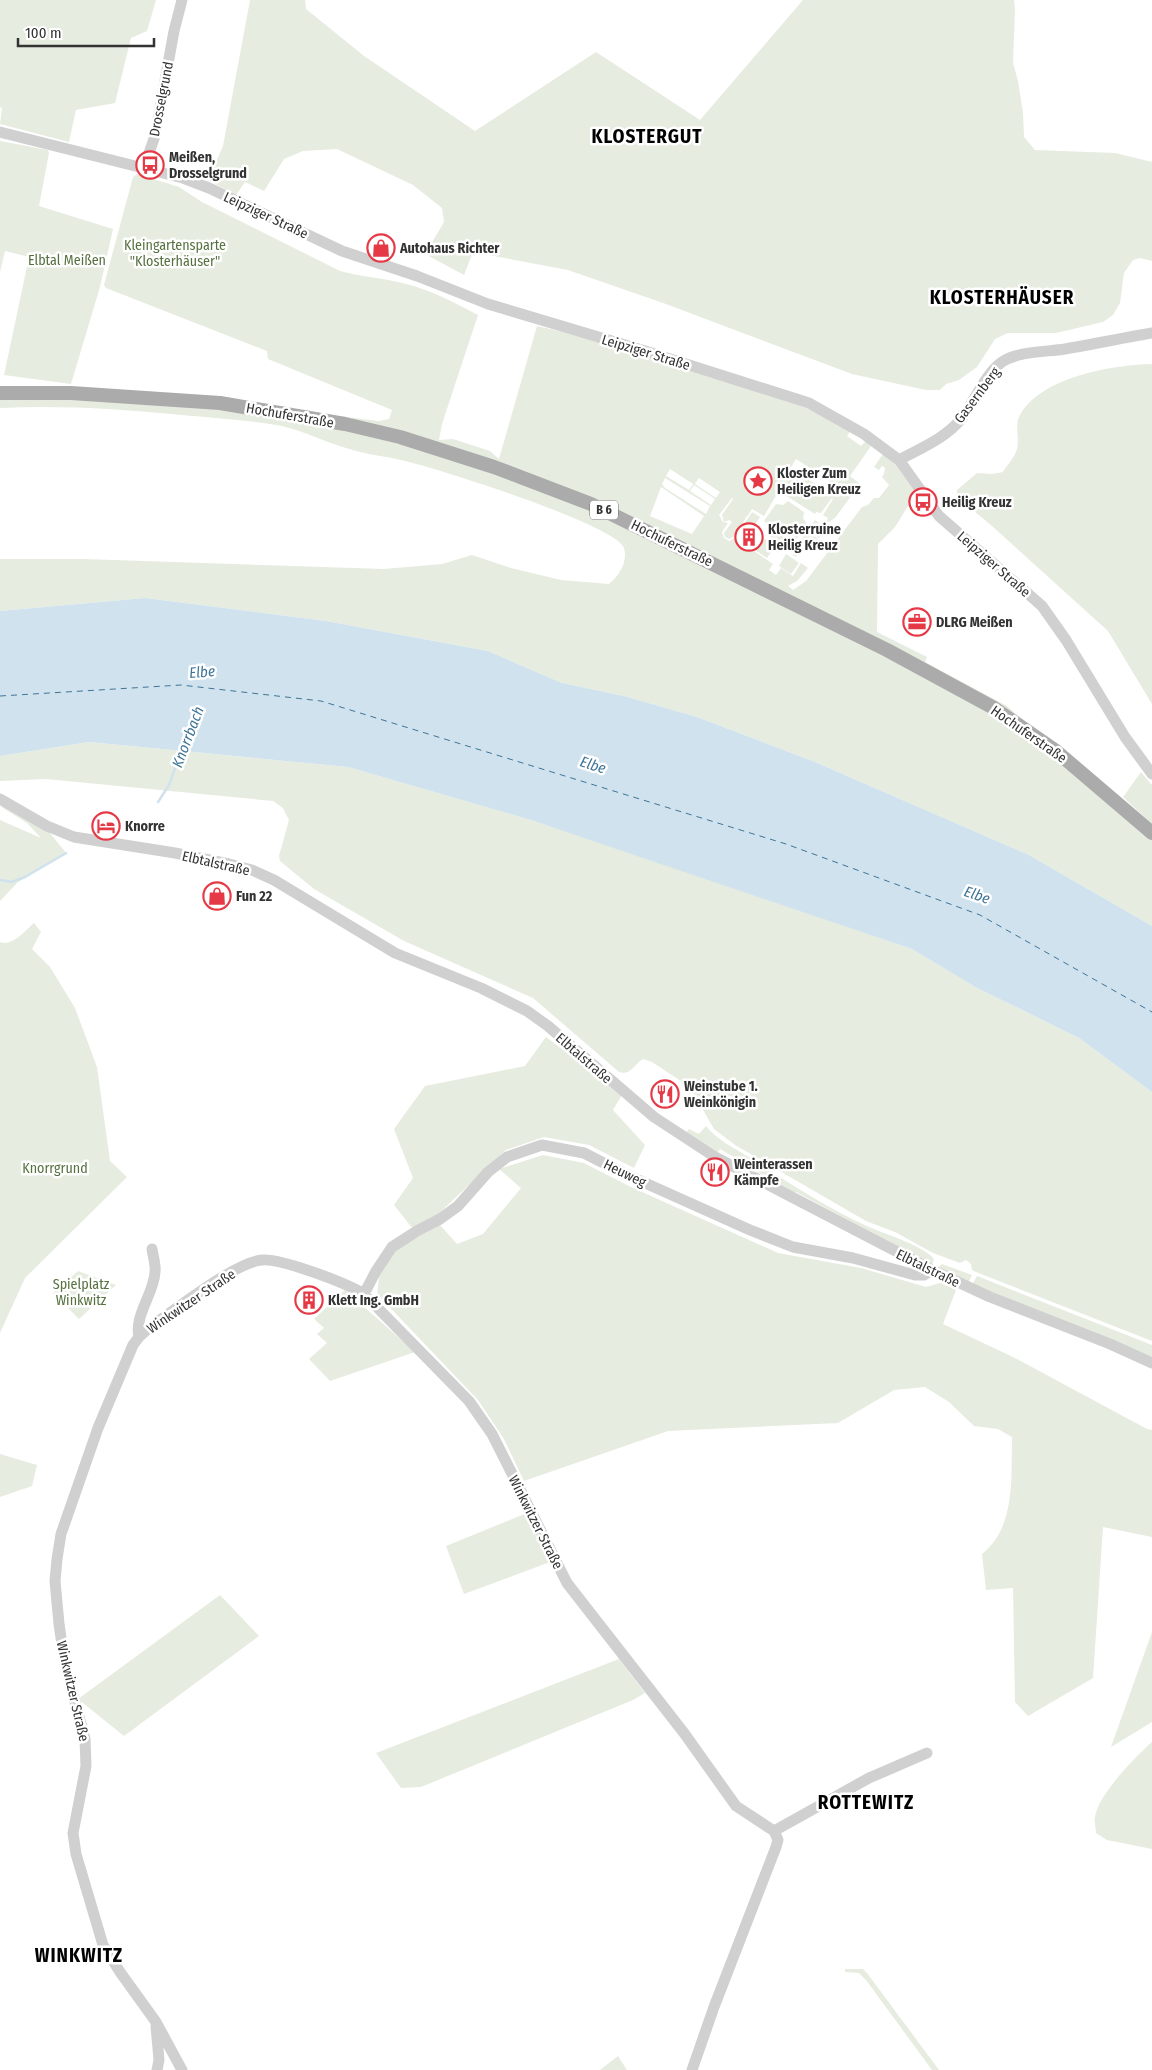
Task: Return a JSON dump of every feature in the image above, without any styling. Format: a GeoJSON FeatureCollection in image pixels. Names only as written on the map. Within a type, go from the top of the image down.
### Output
{"type":"FeatureCollection","features":[{"type":"Feature","properties":{"kind":"main road","name":"Hochuferstraße"},"geometry":{"type":"LineString","coordinates":[[0,393],[71,393],[220,403],[364,429],[400,437],[494,467],[591,504],[878,646],[994,708],[1056,751],[1152,833]]}},
{"type":"Feature","properties":{"kind":"street","name":"Drosselgrund"},"geometry":{"type":"LineString","coordinates":[[144,167],[155,136],[174,31],[182,0]]}},
{"type":"Feature","properties":{"kind":"street","name":"Leipziger Straße"},"geometry":{"type":"LineString","coordinates":[[0,132],[144,167],[196,182],[342,251],[417,276],[488,304],[809,403],[834,416],[864,434],[899,460],[939,516],[1042,606],[1066,640],[1125,737],[1152,774]]}},
{"type":"Feature","properties":{"kind":"street","name":"Gasernberg"},"geometry":{"type":"LineString","coordinates":[[899,460],[953,428],[995,368],[1008,359],[1021,355],[1067,349],[1152,333]]}},
{"type":"Feature","properties":{"kind":"street","name":"Elbtalstraße"},"geometry":{"type":"LineString","coordinates":[[0,799],[48,826],[74,837],[175,853],[229,864],[252,870],[274,880],[389,949],[500,996],[526,1010],[548,1026],[621,1091],[680,1135],[715,1157],[970,1288],[1152,1363]]}},
{"type":"Feature","properties":{"kind":"street","name":"Heuweg"},"geometry":{"type":"LineString","coordinates":[[364,1294],[392,1247],[440,1219],[458,1206],[488,1172],[508,1157],[542,1144],[584,1153],[625,1174],[750,1230],[793,1247],[853,1258],[915,1274],[924,1275],[932,1270]]}},
{"type":"Feature","properties":{"kind":"street"},"geometry":{"type":"LineString","coordinates":[[139,1336],[138,1325],[152,1287],[155,1272],[152,1248]]}},
{"type":"Feature","properties":{"kind":"street","name":"Winkwitzer Straße"},"geometry":{"type":"LineString","coordinates":[[182,2070],[156,2022],[103,1945],[76,1854],[73,1834],[86,1766],[85,1738],[64,1666],[58,1624],[55,1581],[61,1534],[74,1493],[98,1428],[133,1345],[139,1336],[221,1278],[261,1260],[284,1264],[351,1286],[364,1294],[470,1401],[492,1434],[567,1583],[684,1733],[736,1806],[774,1831]]}},
{"type":"Feature","properties":{"kind":"street"},"geometry":{"type":"LineString","coordinates":[[692,2070],[714,2007],[776,1847],[778,1840],[774,1831],[869,1778],[927,1753]]}},
{"type":"Feature","properties":{"kind":"street"},"geometry":{"type":"LineString","coordinates":[[156,2022],[159,2060],[157,2070]]}},
{"type":"Feature","properties":{"kind":"green space"},"geometry":{"type":"Polygon","coordinates":[[[0,0],[156,0],[147,31],[131,38],[115,103],[76,110],[69,142],[0,124],[2,108],[0,107],[0,0]]]}},
{"type":"Feature","properties":{"kind":"green space"},"geometry":{"type":"Polygon","coordinates":[[[250,0],[305,0],[306,9],[364,56],[475,131],[596,52],[700,120],[803,0],[1014,0],[1013,63],[1023,113],[1024,137],[1035,150],[1115,153],[1152,162],[1152,261],[1140,258],[1133,260],[1124,273],[1120,303],[1113,315],[1103,322],[1056,333],[1008,333],[995,339],[977,367],[959,380],[946,384],[940,390],[926,390],[852,374],[666,304],[568,270],[473,252],[464,275],[425,254],[444,222],[442,208],[413,185],[337,149],[303,151],[284,159],[264,191],[245,182],[236,195],[208,180],[223,146],[250,0]]]}},
{"type":"Feature","properties":{"kind":"green space","name":"Elbtal Meißen"},"geometry":{"type":"Polygon","coordinates":[[[0,141],[48,150],[39,206],[113,229],[100,287],[71,384],[4,375],[29,257],[5,251],[0,272],[0,141]]]}},
{"type":"Feature","properties":{"kind":"green space","name":"Kleingartensparte \"Klosterhäuser\""},"geometry":{"type":"Polygon","coordinates":[[[137,174],[179,187],[202,202],[340,271],[398,282],[425,290],[478,315],[442,424],[439,440],[453,439],[490,451],[499,459],[537,326],[687,368],[809,409],[851,430],[847,436],[861,446],[866,441],[871,446],[850,476],[860,484],[835,518],[829,522],[827,521],[828,518],[823,515],[832,498],[821,513],[816,512],[815,514],[785,495],[786,493],[780,489],[764,516],[752,509],[747,517],[745,516],[746,518],[733,537],[729,539],[725,537],[724,533],[732,522],[729,520],[724,522],[722,515],[732,498],[719,515],[723,522],[728,523],[722,532],[724,538],[729,541],[735,538],[773,564],[769,570],[776,575],[781,568],[793,576],[801,563],[808,568],[797,581],[788,586],[793,590],[806,581],[862,507],[868,505],[874,498],[879,498],[889,485],[882,477],[885,468],[882,466],[879,470],[874,467],[883,454],[894,463],[916,493],[895,527],[878,544],[877,632],[927,657],[925,662],[1007,706],[1152,836],[1152,926],[1029,855],[815,762],[697,717],[624,696],[562,683],[488,651],[326,621],[145,598],[0,611],[0,559],[83,559],[384,569],[442,564],[472,555],[511,568],[561,580],[609,584],[619,573],[624,563],[624,548],[614,538],[560,513],[454,475],[401,460],[354,450],[282,426],[231,419],[113,409],[68,407],[0,408],[0,399],[57,398],[338,416],[379,421],[389,419],[392,410],[268,359],[267,351],[106,288],[104,285],[133,177],[137,174]],[[796,459],[790,469],[824,489],[833,475],[827,471],[825,475],[821,472],[819,474],[796,459]],[[670,469],[666,476],[689,490],[693,484],[670,469]],[[665,478],[662,484],[665,488],[706,514],[710,506],[665,478]],[[699,478],[695,484],[716,498],[720,492],[699,478]],[[694,485],[690,491],[711,505],[715,499],[694,485]],[[661,487],[650,516],[692,534],[704,516],[661,487]]]}},
{"type":"Feature","properties":{"kind":"green space"},"geometry":{"type":"Polygon","coordinates":[[[1152,364],[1152,704],[1108,631],[992,526],[957,497],[957,490],[977,473],[992,474],[1003,472],[1017,449],[1017,423],[1020,415],[1030,402],[1044,391],[1060,382],[1098,371],[1117,367],[1152,364]]]}},
{"type":"Feature","properties":{"kind":"green space"},"geometry":{"type":"Polygon","coordinates":[[[788,501],[804,512],[803,518],[807,524],[796,540],[789,539],[783,545],[768,535],[769,526],[764,521],[776,504],[783,505],[788,501]]]}},
{"type":"Feature","properties":{"kind":"green space"},"geometry":{"type":"Polygon","coordinates":[[[752,512],[760,517],[749,534],[741,529],[752,512]]]}},
{"type":"Feature","properties":{"kind":"green space"},"geometry":{"type":"Polygon","coordinates":[[[815,520],[819,523],[814,533],[820,523],[827,528],[819,538],[812,534],[809,539],[813,535],[819,540],[815,545],[808,540],[796,557],[793,555],[794,551],[815,520]]]}},
{"type":"Feature","properties":{"kind":"green space"},"geometry":{"type":"Polygon","coordinates":[[[763,538],[775,546],[767,558],[755,550],[763,538]]]}},
{"type":"Feature","properties":{"kind":"green space"},"geometry":{"type":"Polygon","coordinates":[[[786,554],[799,563],[791,574],[779,566],[786,554]]]}},
{"type":"Feature","properties":{"kind":"green space"},"geometry":{"type":"Polygon","coordinates":[[[89,742],[348,767],[531,820],[912,949],[977,988],[1079,1038],[1152,1092],[1152,1341],[976,1272],[972,1270],[971,1264],[966,1260],[960,1263],[933,1253],[895,1232],[866,1221],[735,1145],[714,1129],[690,1087],[652,1062],[643,1059],[629,1071],[619,1072],[533,998],[404,941],[314,889],[280,861],[279,856],[289,820],[283,808],[273,801],[46,779],[0,781],[0,756],[89,742]]]}},
{"type":"Feature","properties":{"kind":"green space"},"geometry":{"type":"Polygon","coordinates":[[[1141,772],[1152,785],[1152,824],[1123,797],[1141,772]]]}},
{"type":"Feature","properties":{"kind":"green space"},"geometry":{"type":"Polygon","coordinates":[[[0,806],[9,809],[49,832],[67,854],[18,882],[0,901],[0,820],[41,838],[27,823],[0,806]]]}},
{"type":"Feature","properties":{"kind":"green space","name":"Knorrgrund"},"geometry":{"type":"Polygon","coordinates":[[[34,923],[41,932],[32,949],[50,967],[75,1008],[97,1067],[110,1161],[127,1177],[25,1278],[0,1333],[0,942],[5,943],[14,940],[34,923]]]}},
{"type":"Feature","properties":{"kind":"green space"},"geometry":{"type":"Polygon","coordinates":[[[546,1037],[622,1095],[613,1110],[645,1145],[634,1168],[589,1145],[544,1137],[506,1150],[436,1216],[413,1229],[394,1205],[413,1178],[394,1129],[425,1086],[525,1066],[546,1037]]]}},
{"type":"Feature","properties":{"kind":"green space"},"geometry":{"type":"Polygon","coordinates":[[[706,1126],[726,1143],[823,1203],[853,1220],[904,1241],[929,1254],[934,1259],[932,1265],[796,1192],[791,1193],[720,1149],[717,1153],[685,1134],[689,1129],[699,1134],[706,1126]]]}},
{"type":"Feature","properties":{"kind":"green space"},"geometry":{"type":"Polygon","coordinates":[[[543,1155],[584,1163],[631,1187],[778,1253],[861,1268],[926,1287],[940,1283],[956,1290],[943,1324],[1013,1357],[1152,1430],[1152,1537],[1103,1527],[1093,1678],[1028,1716],[1015,1702],[1013,1588],[986,1590],[982,1554],[993,1543],[1001,1530],[1006,1516],[1011,1484],[1012,1437],[998,1429],[974,1426],[949,1402],[925,1387],[894,1390],[838,1423],[668,1431],[524,1481],[504,1439],[478,1400],[377,1294],[380,1271],[396,1249],[440,1225],[457,1244],[483,1234],[521,1188],[499,1169],[543,1155]]]}},
{"type":"Feature","properties":{"kind":"green space"},"geometry":{"type":"Polygon","coordinates":[[[942,1264],[972,1275],[968,1283],[936,1269],[942,1264]]]}},
{"type":"Feature","properties":{"kind":"green space","name":"Spielplatz Winkwitz"},"geometry":{"type":"Polygon","coordinates":[[[78,1271],[116,1285],[79,1319],[53,1293],[78,1271]]]}},
{"type":"Feature","properties":{"kind":"green space"},"geometry":{"type":"Polygon","coordinates":[[[977,1276],[1152,1345],[1152,1359],[972,1285],[977,1276]]]}},
{"type":"Feature","properties":{"kind":"green space"},"geometry":{"type":"Polygon","coordinates":[[[345,1290],[415,1352],[330,1381],[309,1359],[327,1343],[317,1334],[324,1328],[314,1319],[345,1290]]]}},
{"type":"Feature","properties":{"kind":"green space"},"geometry":{"type":"Polygon","coordinates":[[[0,1454],[37,1465],[32,1486],[0,1497],[0,1454]]]}},
{"type":"Feature","properties":{"kind":"green space"},"geometry":{"type":"Polygon","coordinates":[[[527,1513],[550,1562],[464,1594],[446,1546],[527,1513]]]}},
{"type":"Feature","properties":{"kind":"green space"},"geometry":{"type":"Polygon","coordinates":[[[220,1595],[259,1636],[124,1736],[78,1699],[220,1595]]]}},
{"type":"Feature","properties":{"kind":"green space"},"geometry":{"type":"Polygon","coordinates":[[[1152,1632],[1152,1722],[1111,1747],[1152,1632]]]}},
{"type":"Feature","properties":{"kind":"green space"},"geometry":{"type":"Polygon","coordinates":[[[619,1659],[645,1693],[633,1700],[421,1787],[401,1788],[376,1753],[619,1659]]]}},
{"type":"Feature","properties":{"kind":"green space"},"geometry":{"type":"Polygon","coordinates":[[[1152,1742],[1152,1849],[1107,1840],[1096,1833],[1095,1819],[1098,1808],[1118,1777],[1152,1742]]]}},
{"type":"Feature","properties":{"kind":"green space"},"geometry":{"type":"Polygon","coordinates":[[[845,1969],[863,1969],[867,1973],[939,2070],[932,2070],[866,1980],[859,1973],[845,1972],[845,1969]]]}},
{"type":"Feature","properties":{"kind":"green space"},"geometry":{"type":"Polygon","coordinates":[[[618,2056],[627,2070],[600,2070],[618,2056]]]}},
{"type":"Feature","properties":{"kind":"water","name":"Elbe"},"geometry":{"type":"Polygon","coordinates":[[[145,598],[326,621],[488,651],[562,683],[624,696],[697,717],[815,762],[1029,855],[1152,926],[1152,1092],[1079,1038],[977,988],[912,949],[531,820],[348,767],[89,742],[0,756],[0,611],[145,598]]]}},
{"type":"Feature","properties":{"kind":"waterway","name":"Knorrbach"},"geometry":{"type":"LineString","coordinates":[[158,802],[169,785],[182,749]]}},
{"type":"Feature","properties":{"kind":"waterway","name":"Knorrbach"},"geometry":{"type":"LineString","coordinates":[[0,880],[12,882],[25,877],[66,853]]}},
{"type":"Feature","properties":{"kind":"ferry route"},"geometry":{"type":"LineString","coordinates":[[0,696],[181,685],[321,701],[786,844],[980,915],[1152,1012]]}},
{"type":"Feature","properties":{"kind":"place","name":"Meißen, Drosselgrund"},"geometry":{"type":"Point","coordinates":[150,165]}},
{"type":"Feature","properties":{"kind":"place","name":"Autohaus Richter"},"geometry":{"type":"Point","coordinates":[381,248]}},
{"type":"Feature","properties":{"kind":"place","name":"Kloster Zum Heiligen Kreuz"},"geometry":{"type":"Point","coordinates":[758,481]}},
{"type":"Feature","properties":{"kind":"place","name":"Heilig Kreuz"},"geometry":{"type":"Point","coordinates":[923,502]}},
{"type":"Feature","properties":{"kind":"place","name":"Klosterruine Heilig Kreuz"},"geometry":{"type":"Point","coordinates":[749,537]}},
{"type":"Feature","properties":{"kind":"place","name":"DLRG Meißen"},"geometry":{"type":"Point","coordinates":[917,622]}},
{"type":"Feature","properties":{"kind":"place","name":"Knorre"},"geometry":{"type":"Point","coordinates":[106,826]}},
{"type":"Feature","properties":{"kind":"place","name":"Fun 22"},"geometry":{"type":"Point","coordinates":[217,896]}},
{"type":"Feature","properties":{"kind":"place","name":"Weinstube 1. Weinkönigin"},"geometry":{"type":"Point","coordinates":[665,1094]}},
{"type":"Feature","properties":{"kind":"place","name":"Weinterassen Kämpfe"},"geometry":{"type":"Point","coordinates":[715,1172]}},
{"type":"Feature","properties":{"kind":"place","name":"Klett Ing. GmbH"},"geometry":{"type":"Point","coordinates":[309,1300]}},
{"type":"Feature","properties":{"kind":"district","name":"KLOSTERGUT"},"geometry":{"type":"Point","coordinates":[647,136]}},
{"type":"Feature","properties":{"kind":"district","name":"KLOSTERHÄUSER"},"geometry":{"type":"Point","coordinates":[1002,297]}},
{"type":"Feature","properties":{"kind":"district","name":"ROTTEWITZ"},"geometry":{"type":"Point","coordinates":[866,1802]}},
{"type":"Feature","properties":{"kind":"district","name":"WINKWITZ"},"geometry":{"type":"Point","coordinates":[79,1955]}}]}
